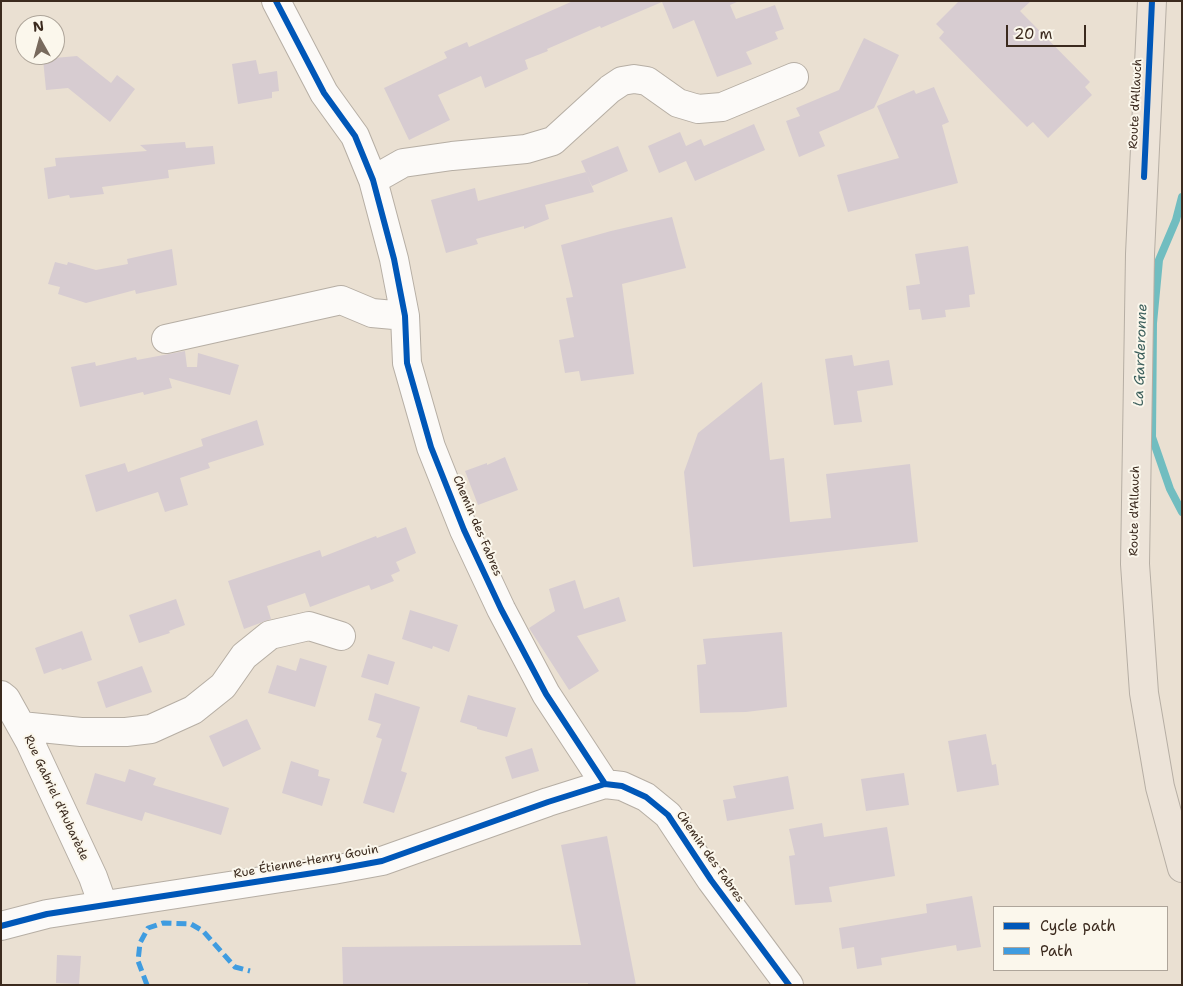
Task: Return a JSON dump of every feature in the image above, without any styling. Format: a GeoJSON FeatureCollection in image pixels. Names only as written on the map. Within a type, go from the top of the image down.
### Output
{"type":"FeatureCollection","features":[{"type":"Feature","properties":{"kind":"main road","name":"Route d'Allauch"},"geometry":{"type":"LineString","coordinates":[[1152,1],[1140,254],[1135,564],[1144,693],[1160,787],[1182,868]]}},
{"type":"Feature","properties":{"kind":"street","name":"Chemin des Fabres"},"geometry":{"type":"LineString","coordinates":[[276,1],[324,93],[355,136],[372,180],[394,259],[405,316],[407,363],[431,447],[464,530],[501,609],[546,694],[605,784],[622,786],[646,797],[668,815],[711,880],[789,985]]}},
{"type":"Feature","properties":{"kind":"street"},"geometry":{"type":"LineString","coordinates":[[372,180],[403,163],[526,149],[552,141],[610,89],[622,81],[634,78],[647,81],[678,103],[698,109],[722,107],[794,77]]}},
{"type":"Feature","properties":{"kind":"street"},"geometry":{"type":"LineString","coordinates":[[166,339],[341,300],[372,313],[405,316]]}},
{"type":"Feature","properties":{"kind":"street"},"geometry":{"type":"LineString","coordinates":[[21,726],[81,732],[126,732],[151,729],[194,710],[223,686],[244,656],[270,635],[309,626],[341,636]]}},
{"type":"Feature","properties":{"kind":"street","name":"Rue Gabriel d'Aubarède"},"geometry":{"type":"LineString","coordinates":[[1,695],[6,699],[21,726],[93,877],[103,905]]}},
{"type":"Feature","properties":{"kind":"street","name":"Rue Étienne-Henry Gouin"},"geometry":{"type":"LineString","coordinates":[[1,926],[47,914],[382,861],[548,802],[605,784]]}},
{"type":"Feature","properties":{"kind":"building"},"geometry":{"type":"Polygon","coordinates":[[[573,1],[739,1],[730,5],[736,19],[775,5],[784,29],[775,32],[778,39],[746,52],[752,64],[717,77],[694,20],[673,29],[662,2],[547,49],[548,51],[525,60],[528,69],[485,88],[481,76],[438,95],[450,120],[409,140],[384,88],[447,58],[444,52],[467,42],[469,47],[573,1]]]}},
{"type":"Feature","properties":{"kind":"building"},"geometry":{"type":"Polygon","coordinates":[[[959,1],[1031,1],[1020,11],[1090,82],[1085,87],[1092,95],[1048,138],[1033,122],[1027,127],[939,38],[944,32],[936,24],[959,1]]]}},
{"type":"Feature","properties":{"kind":"building"},"geometry":{"type":"Polygon","coordinates":[[[864,38],[899,55],[874,108],[819,132],[825,146],[799,157],[786,121],[800,116],[796,108],[839,90],[864,38]]]}},
{"type":"Feature","properties":{"kind":"building"},"geometry":{"type":"Polygon","coordinates":[[[77,56],[111,83],[117,75],[135,89],[110,122],[68,88],[46,90],[44,65],[65,65],[65,57],[77,56]]]}},
{"type":"Feature","properties":{"kind":"building"},"geometry":{"type":"Polygon","coordinates":[[[256,60],[259,74],[277,71],[279,91],[272,92],[272,98],[238,104],[232,64],[256,60]]]}},
{"type":"Feature","properties":{"kind":"building"},"geometry":{"type":"Polygon","coordinates":[[[934,87],[949,122],[942,125],[958,183],[848,212],[837,175],[899,158],[877,106],[914,90],[916,94],[934,87]]]}},
{"type":"Feature","properties":{"kind":"building"},"geometry":{"type":"Polygon","coordinates":[[[754,124],[765,150],[695,181],[686,161],[659,173],[648,146],[680,132],[686,146],[701,139],[704,146],[754,124]]]}},
{"type":"Feature","properties":{"kind":"building"},"geometry":{"type":"Polygon","coordinates":[[[185,142],[186,148],[213,146],[215,164],[168,170],[169,178],[102,187],[104,194],[70,198],[69,195],[48,199],[44,168],[56,166],[55,158],[147,151],[140,145],[185,142]]]}},
{"type":"Feature","properties":{"kind":"building"},"geometry":{"type":"Polygon","coordinates":[[[618,146],[628,171],[592,186],[581,161],[618,146]]]}},
{"type":"Feature","properties":{"kind":"building"},"geometry":{"type":"Polygon","coordinates":[[[586,172],[594,192],[545,205],[549,219],[524,229],[524,226],[476,239],[478,244],[446,253],[431,200],[475,188],[478,201],[586,172]]]}},
{"type":"Feature","properties":{"kind":"building"},"geometry":{"type":"Polygon","coordinates":[[[672,217],[686,268],[622,284],[634,374],[581,381],[579,371],[565,373],[559,340],[574,337],[566,298],[573,297],[561,245],[672,217]]]}},
{"type":"Feature","properties":{"kind":"building"},"geometry":{"type":"Polygon","coordinates":[[[968,246],[975,294],[969,295],[970,307],[945,310],[946,317],[922,320],[920,309],[909,310],[906,286],[920,284],[915,254],[968,246]]]}},
{"type":"Feature","properties":{"kind":"building"},"geometry":{"type":"Polygon","coordinates":[[[172,249],[177,285],[136,294],[135,290],[86,303],[58,294],[60,287],[48,284],[55,262],[67,265],[68,262],[96,270],[128,264],[127,259],[172,249]]]}},
{"type":"Feature","properties":{"kind":"building"},"geometry":{"type":"Polygon","coordinates":[[[185,351],[187,367],[197,367],[198,353],[239,365],[230,395],[169,378],[172,388],[144,395],[143,392],[80,407],[71,367],[95,362],[96,366],[136,357],[137,360],[185,351]]]}},
{"type":"Feature","properties":{"kind":"building"},"geometry":{"type":"Polygon","coordinates":[[[852,355],[854,366],[889,360],[893,385],[857,391],[862,422],[834,425],[825,359],[852,355]]]}},
{"type":"Feature","properties":{"kind":"building"},"geometry":{"type":"Polygon","coordinates":[[[762,382],[770,460],[784,458],[790,522],[831,518],[826,474],[910,464],[918,542],[693,567],[684,472],[698,433],[762,382]]]}},
{"type":"Feature","properties":{"kind":"building"},"geometry":{"type":"Polygon","coordinates":[[[257,420],[264,445],[208,463],[210,468],[180,478],[188,505],[165,512],[158,492],[96,512],[85,475],[125,463],[128,472],[203,446],[201,439],[257,420]]]}},
{"type":"Feature","properties":{"kind":"building"},"geometry":{"type":"Polygon","coordinates":[[[505,457],[518,490],[478,505],[465,471],[487,463],[487,465],[505,457]]]}},
{"type":"Feature","properties":{"kind":"building"},"geometry":{"type":"Polygon","coordinates":[[[406,527],[416,553],[396,562],[400,571],[391,575],[394,581],[371,590],[369,585],[310,607],[305,593],[267,606],[271,619],[244,629],[228,581],[320,550],[322,557],[376,536],[377,538],[406,527]]]}},
{"type":"Feature","properties":{"kind":"building"},"geometry":{"type":"Polygon","coordinates":[[[575,580],[584,609],[619,597],[626,621],[577,636],[599,671],[569,690],[529,628],[555,611],[549,589],[575,580]]]}},
{"type":"Feature","properties":{"kind":"building"},"geometry":{"type":"Polygon","coordinates":[[[176,599],[185,625],[169,631],[170,633],[139,643],[129,615],[176,599]]]}},
{"type":"Feature","properties":{"kind":"building"},"geometry":{"type":"Polygon","coordinates":[[[410,610],[458,625],[449,652],[433,646],[432,649],[402,639],[410,610]]]}},
{"type":"Feature","properties":{"kind":"building"},"geometry":{"type":"Polygon","coordinates":[[[82,631],[92,660],[44,674],[35,648],[82,631]]]}},
{"type":"Feature","properties":{"kind":"building"},"geometry":{"type":"Polygon","coordinates":[[[782,632],[787,707],[746,712],[700,713],[697,665],[706,664],[703,639],[782,632]]]}},
{"type":"Feature","properties":{"kind":"building"},"geometry":{"type":"Polygon","coordinates":[[[368,654],[395,662],[388,685],[361,677],[368,654]]]}},
{"type":"Feature","properties":{"kind":"building"},"geometry":{"type":"Polygon","coordinates":[[[300,658],[327,666],[315,707],[268,693],[277,665],[296,671],[300,658]]]}},
{"type":"Feature","properties":{"kind":"building"},"geometry":{"type":"Polygon","coordinates":[[[142,666],[152,692],[106,708],[97,682],[142,666]]]}},
{"type":"Feature","properties":{"kind":"building"},"geometry":{"type":"Polygon","coordinates":[[[375,693],[420,707],[401,771],[407,773],[394,813],[363,803],[382,739],[376,737],[381,724],[368,720],[375,693]]]}},
{"type":"Feature","properties":{"kind":"building"},"geometry":{"type":"Polygon","coordinates":[[[468,695],[516,708],[507,737],[460,722],[468,695]]]}},
{"type":"Feature","properties":{"kind":"building"},"geometry":{"type":"Polygon","coordinates":[[[247,719],[261,749],[223,767],[209,736],[247,719]]]}},
{"type":"Feature","properties":{"kind":"building"},"geometry":{"type":"Polygon","coordinates":[[[986,734],[992,765],[996,764],[999,785],[957,792],[948,741],[986,734]]]}},
{"type":"Feature","properties":{"kind":"building"},"geometry":{"type":"Polygon","coordinates":[[[532,748],[539,771],[512,779],[505,757],[532,748]]]}},
{"type":"Feature","properties":{"kind":"building"},"geometry":{"type":"Polygon","coordinates":[[[291,761],[319,770],[318,776],[330,779],[322,806],[282,793],[291,761]]]}},
{"type":"Feature","properties":{"kind":"building"},"geometry":{"type":"Polygon","coordinates":[[[129,769],[156,778],[153,785],[229,808],[221,835],[145,812],[142,821],[86,804],[95,773],[125,782],[129,769]]]}},
{"type":"Feature","properties":{"kind":"building"},"geometry":{"type":"Polygon","coordinates":[[[904,773],[909,805],[866,811],[861,779],[904,773]]]}},
{"type":"Feature","properties":{"kind":"building"},"geometry":{"type":"Polygon","coordinates":[[[788,776],[794,809],[727,821],[723,800],[736,798],[733,786],[788,776]]]}},
{"type":"Feature","properties":{"kind":"building"},"geometry":{"type":"Polygon","coordinates":[[[822,823],[824,837],[887,827],[895,876],[829,887],[832,902],[795,905],[789,856],[795,855],[789,829],[822,823]]]}},
{"type":"Feature","properties":{"kind":"building"},"geometry":{"type":"Polygon","coordinates":[[[607,836],[636,985],[588,985],[588,983],[343,984],[342,947],[581,945],[561,845],[607,836]]]}},
{"type":"Feature","properties":{"kind":"building"},"geometry":{"type":"Polygon","coordinates":[[[972,896],[981,947],[957,951],[956,945],[881,958],[882,965],[857,969],[854,947],[842,949],[839,928],[927,913],[926,904],[972,896]]]}},
{"type":"Feature","properties":{"kind":"building"},"geometry":{"type":"Polygon","coordinates":[[[57,955],[81,956],[79,984],[56,983],[57,955]]]}},
{"type":"Feature","properties":{"kind":"waterway","name":"La Garderonne"},"geometry":{"type":"LineString","coordinates":[[1182,197],[1176,220],[1159,260],[1153,323],[1152,437],[1170,489],[1182,512]]}},
{"type":"Feature","properties":{"kind":"marked path"},"geometry":{"type":"LineString","coordinates":[[147,985],[138,961],[140,943],[148,928],[163,923],[191,924],[203,931],[235,967],[250,971]]}},
{"type":"Feature","properties":{"kind":"cycle path"},"geometry":{"type":"LineString","coordinates":[[276,1],[324,93],[355,136],[373,180],[394,259],[405,316],[407,363],[431,447],[464,530],[501,609],[546,694],[605,784],[622,786],[646,797],[668,815],[711,880],[789,985]]}},
{"type":"Feature","properties":{"kind":"cycle path"},"geometry":{"type":"LineString","coordinates":[[1144,177],[1152,1]]}},
{"type":"Feature","properties":{"kind":"cycle path"},"geometry":{"type":"LineString","coordinates":[[1,926],[47,914],[382,861],[548,802],[605,784]]}}]}
